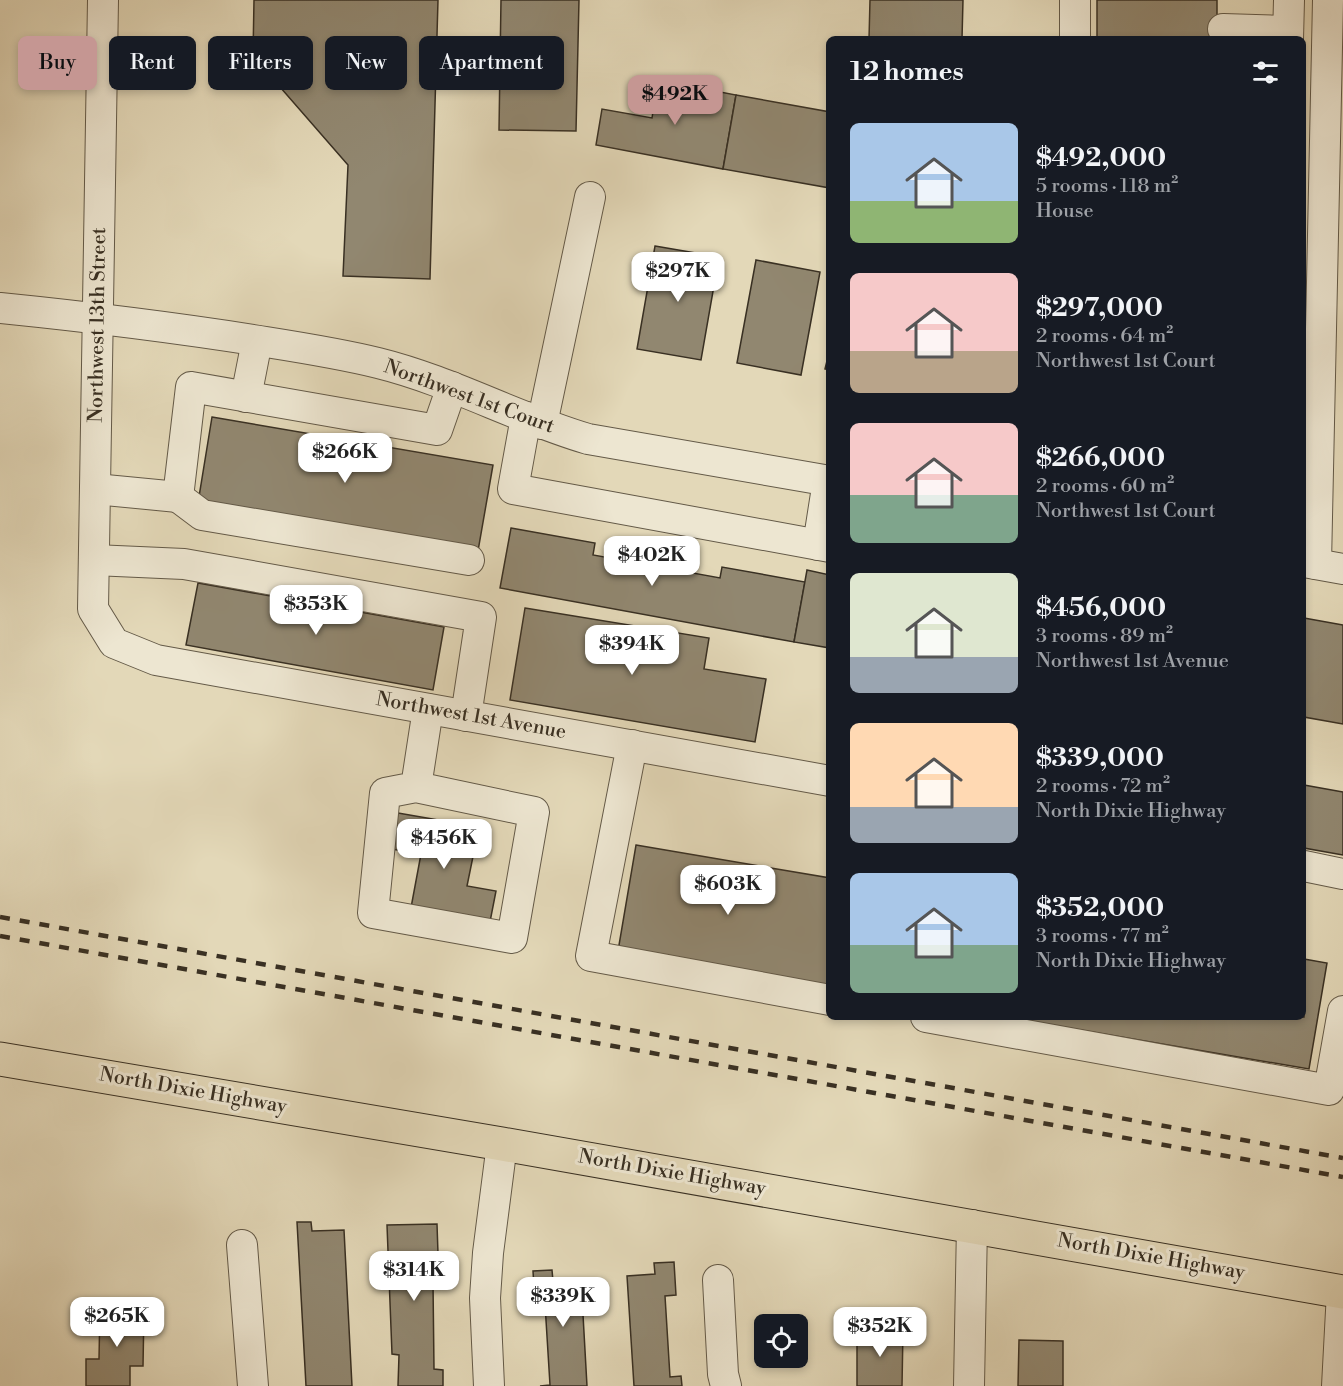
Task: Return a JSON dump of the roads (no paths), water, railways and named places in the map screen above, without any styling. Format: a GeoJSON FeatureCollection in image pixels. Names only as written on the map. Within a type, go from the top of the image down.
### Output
{"type":"FeatureCollection","features":[{"type":"Feature","properties":{"kind":"main road","name":"North Dixie Highway"},"geometry":{"type":"LineString","coordinates":[[0,1059],[502,1143],[1342,1292]]}},
{"type":"Feature","properties":{"kind":"street","name":"Northwest 13th Street"},"geometry":{"type":"LineString","coordinates":[[103,0],[93,609],[114,644]]}},
{"type":"Feature","properties":{"kind":"street"},"geometry":{"type":"LineString","coordinates":[[1075,0],[1075,36]]}},
{"type":"Feature","properties":{"kind":"street"},"geometry":{"type":"LineString","coordinates":[[1223,29],[1288,35],[1289,0]]}},
{"type":"Feature","properties":{"kind":"street"},"geometry":{"type":"LineString","coordinates":[[1321,565],[1313,293],[1333,8]]}},
{"type":"Feature","properties":{"kind":"street"},"geometry":{"type":"LineString","coordinates":[[590,197],[534,421],[513,489],[824,546],[826,520]]}},
{"type":"Feature","properties":{"kind":"street","name":"Northwest 1st Court"},"geometry":{"type":"LineString","coordinates":[[0,308],[257,341],[379,363],[452,387],[568,433],[619,446],[826,480]]}},
{"type":"Feature","properties":{"kind":"street"},"geometry":{"type":"LineString","coordinates":[[246,397],[257,341]]}},
{"type":"Feature","properties":{"kind":"street"},"geometry":{"type":"LineString","coordinates":[[178,496],[191,387],[437,430],[452,387]]}},
{"type":"Feature","properties":{"kind":"street"},"geometry":{"type":"LineString","coordinates":[[95,489],[178,496],[202,515],[469,560]]}},
{"type":"Feature","properties":{"kind":"street"},"geometry":{"type":"LineString","coordinates":[[94,560],[184,564],[481,617],[466,716]]}},
{"type":"Feature","properties":{"kind":"street","name":"Northwest 1st Avenue"},"geometry":{"type":"LineString","coordinates":[[114,644],[156,660],[826,780]]}},
{"type":"Feature","properties":{"kind":"street"},"geometry":{"type":"LineString","coordinates":[[416,787],[428,709]]}},
{"type":"Feature","properties":{"kind":"street"},"geometry":{"type":"LineString","coordinates":[[632,745],[591,956],[826,999]]}},
{"type":"Feature","properties":{"kind":"street"},"geometry":{"type":"LineString","coordinates":[[416,787],[534,812],[512,938],[373,913],[385,793],[416,787]]}},
{"type":"Feature","properties":{"kind":"street"},"geometry":{"type":"LineString","coordinates":[[1306,866],[1343,874]]}},
{"type":"Feature","properties":{"kind":"street"},"geometry":{"type":"LineString","coordinates":[[943,1020],[1329,1090],[1343,1011]]}},
{"type":"Feature","properties":{"kind":"street"},"geometry":{"type":"LineString","coordinates":[[489,1386],[485,1298],[488,1253],[502,1143]]}},
{"type":"Feature","properties":{"kind":"street"},"geometry":{"type":"LineString","coordinates":[[969,1386],[972,1225]]}},
{"type":"Feature","properties":{"kind":"street"},"geometry":{"type":"LineString","coordinates":[[242,1245],[253,1386]]}},
{"type":"Feature","properties":{"kind":"street"},"geometry":{"type":"LineString","coordinates":[[717,1280],[723,1374],[726,1386]]}},
{"type":"Feature","properties":{"kind":"street"},"geometry":{"type":"LineString","coordinates":[[1337,1386],[1342,1292]]}},
{"type":"Feature","properties":{"kind":"railway"},"geometry":{"type":"LineString","coordinates":[[0,917],[1343,1158]]}},
{"type":"Feature","properties":{"kind":"railway"},"geometry":{"type":"LineString","coordinates":[[0,936],[1343,1177]]}}]}
